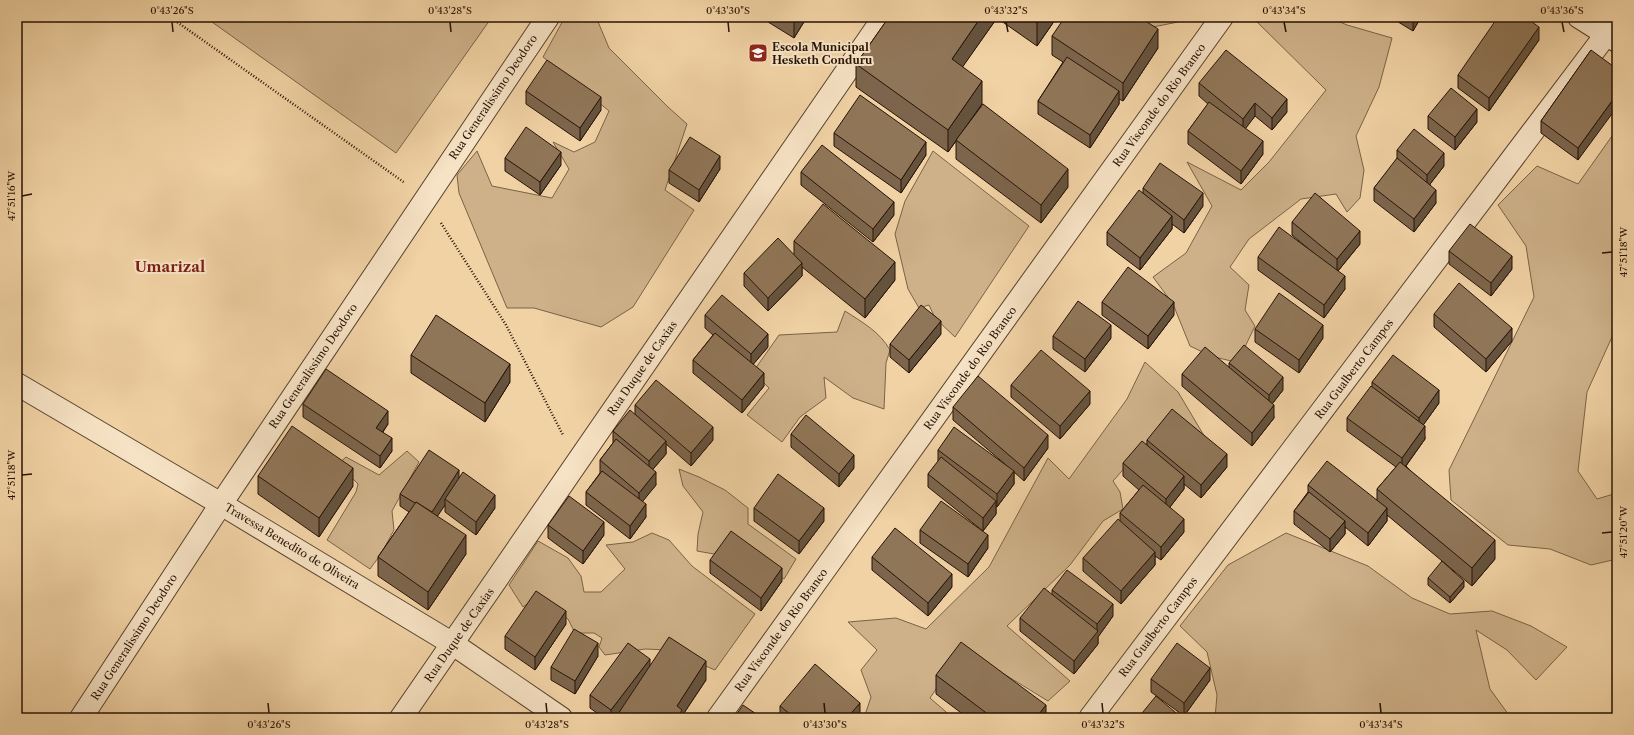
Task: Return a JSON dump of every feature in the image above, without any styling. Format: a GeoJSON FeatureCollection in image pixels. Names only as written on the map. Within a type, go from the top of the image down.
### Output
{"type":"FeatureCollection","features":[{"type":"Feature","properties":{"kind":"street","name":"Rua Generalissimo Deodoro"},"geometry":{"type":"LineString","coordinates":[[81,718],[221,504],[548,17]]}},
{"type":"Feature","properties":{"kind":"street","name":"Rua Duque de Caxias"},"geometry":{"type":"LineString","coordinates":[[400,718],[884,17]]}},
{"type":"Feature","properties":{"kind":"street","name":"Rua Visconde do Rio Branco"},"geometry":{"type":"LineString","coordinates":[[718,718],[1222,17]]}},
{"type":"Feature","properties":{"kind":"street"},"geometry":{"type":"LineString","coordinates":[[1579,17],[1613,32]]}},
{"type":"Feature","properties":{"kind":"street","name":"Rua Gualberto Campos"},"geometry":{"type":"LineString","coordinates":[[1090,718],[1613,32]]}},
{"type":"Feature","properties":{"kind":"street","name":"Travessa Benedito de Oliveira"},"geometry":{"type":"LineString","coordinates":[[17,384],[221,504],[452,644],[561,718]]}},
{"type":"Feature","properties":{"kind":"shaded area"},"geometry":{"type":"Polygon","coordinates":[[[205,17],[492,17],[396,153],[205,17]]]}},
{"type":"Feature","properties":{"kind":"shaded area"},"geometry":{"type":"Polygon","coordinates":[[[565,17],[596,17],[609,48],[687,124],[665,190],[694,210],[633,307],[601,327],[534,308],[507,308],[459,193],[457,175],[477,151],[492,186],[552,198],[569,169],[553,142],[574,152],[595,142],[609,111],[543,57],[565,17]]]}},
{"type":"Feature","properties":{"kind":"shaded area"},"geometry":{"type":"Polygon","coordinates":[[[1126,17],[1183,17],[1178,22],[1148,28],[1126,17]]]}},
{"type":"Feature","properties":{"kind":"shaded area"},"geometry":{"type":"Polygon","coordinates":[[[1252,17],[1329,17],[1347,25],[1392,38],[1379,87],[1356,136],[1364,170],[1360,198],[1347,212],[1336,194],[1301,199],[1249,239],[1230,267],[1249,285],[1245,310],[1255,326],[1243,351],[1231,361],[1211,356],[1190,346],[1173,304],[1153,277],[1186,253],[1212,206],[1187,162],[1241,190],[1269,162],[1326,90],[1252,17]]]}},
{"type":"Feature","properties":{"kind":"shaded area"},"geometry":{"type":"Polygon","coordinates":[[[1617,129],[1617,326],[1587,392],[1578,471],[1597,499],[1617,493],[1617,559],[1591,565],[1550,549],[1508,545],[1451,500],[1449,470],[1534,297],[1526,246],[1498,205],[1537,166],[1578,184],[1617,129]]]}},
{"type":"Feature","properties":{"kind":"shaded area"},"geometry":{"type":"Polygon","coordinates":[[[933,151],[1029,226],[955,337],[935,318],[929,305],[919,308],[908,289],[895,234],[905,201],[933,151]]]}},
{"type":"Feature","properties":{"kind":"shaded area"},"geometry":{"type":"Polygon","coordinates":[[[845,311],[864,323],[876,333],[890,350],[886,363],[884,409],[853,398],[824,377],[826,398],[800,417],[782,442],[747,415],[769,388],[753,372],[779,335],[837,332],[845,311]]]}},
{"type":"Feature","properties":{"kind":"shaded area"},"geometry":{"type":"Polygon","coordinates":[[[1145,362],[1178,392],[1212,449],[1170,417],[1113,481],[1120,492],[1123,509],[1103,521],[1070,565],[1007,626],[1070,681],[1048,701],[963,649],[930,698],[953,718],[864,718],[871,697],[861,670],[877,650],[848,622],[896,618],[926,629],[989,567],[1048,458],[1069,479],[1127,399],[1145,362]]]}},
{"type":"Feature","properties":{"kind":"shaded area"},"geometry":{"type":"Polygon","coordinates":[[[407,451],[419,462],[392,511],[394,530],[381,554],[370,569],[327,540],[356,492],[358,484],[338,464],[346,457],[379,475],[407,451]]]}},
{"type":"Feature","properties":{"kind":"shaded area"},"geometry":{"type":"Polygon","coordinates":[[[679,469],[725,490],[748,508],[748,524],[796,559],[784,579],[730,540],[714,554],[697,551],[698,534],[703,512],[683,486],[679,469]]]}},
{"type":"Feature","properties":{"kind":"shaded area"},"geometry":{"type":"Polygon","coordinates":[[[652,533],[669,540],[692,566],[755,614],[715,670],[668,650],[645,649],[605,655],[599,647],[602,638],[594,633],[575,633],[568,619],[534,599],[523,607],[509,585],[538,541],[568,558],[581,576],[584,592],[601,592],[625,569],[606,545],[633,542],[652,533]]]}},
{"type":"Feature","properties":{"kind":"shaded area"},"geometry":{"type":"Polygon","coordinates":[[[1286,533],[1368,566],[1412,598],[1450,614],[1492,611],[1531,626],[1567,647],[1536,680],[1507,650],[1476,630],[1490,689],[1511,718],[1215,718],[1217,695],[1207,652],[1180,626],[1228,565],[1286,533]]]}},
{"type":"Feature","properties":{"kind":"building"},"geometry":{"type":"Polygon","coordinates":[[[789,17],[796,17],[794,20],[789,17]]]}},
{"type":"Feature","properties":{"kind":"building"},"geometry":{"type":"Polygon","coordinates":[[[889,17],[981,17],[952,59],[982,81],[948,130],[856,64],[889,17]]]}},
{"type":"Feature","properties":{"kind":"building"},"geometry":{"type":"Polygon","coordinates":[[[1028,17],[1041,17],[1037,23],[1028,17]]]}},
{"type":"Feature","properties":{"kind":"building"},"geometry":{"type":"Polygon","coordinates":[[[1065,17],[1139,17],[1158,29],[1123,83],[1052,36],[1065,17]]]}},
{"type":"Feature","properties":{"kind":"building"},"geometry":{"type":"Polygon","coordinates":[[[1498,17],[1525,17],[1539,27],[1489,98],[1458,75],[1498,17]]]}},
{"type":"Feature","properties":{"kind":"building"},"geometry":{"type":"Polygon","coordinates":[[[1226,50],[1287,99],[1272,118],[1255,103],[1243,119],[1199,83],[1226,50]]]}},
{"type":"Feature","properties":{"kind":"building"},"geometry":{"type":"Polygon","coordinates":[[[1591,50],[1617,69],[1617,94],[1578,148],[1541,121],[1591,50]]]}},
{"type":"Feature","properties":{"kind":"building"},"geometry":{"type":"Polygon","coordinates":[[[1067,57],[1119,91],[1090,135],[1038,101],[1067,57]]]}},
{"type":"Feature","properties":{"kind":"building"},"geometry":{"type":"Polygon","coordinates":[[[547,60],[601,97],[580,128],[526,91],[547,60]]]}},
{"type":"Feature","properties":{"kind":"building"},"geometry":{"type":"Polygon","coordinates":[[[1451,88],[1477,109],[1455,137],[1428,116],[1451,88]]]}},
{"type":"Feature","properties":{"kind":"building"},"geometry":{"type":"Polygon","coordinates":[[[860,95],[926,142],[901,180],[834,133],[860,95]]]}},
{"type":"Feature","properties":{"kind":"building"},"geometry":{"type":"Polygon","coordinates":[[[1209,102],[1263,141],[1241,171],[1188,131],[1209,102]]]}},
{"type":"Feature","properties":{"kind":"building"},"geometry":{"type":"Polygon","coordinates":[[[983,104],[1068,169],[1041,205],[956,140],[983,104]]]}},
{"type":"Feature","properties":{"kind":"building"},"geometry":{"type":"Polygon","coordinates":[[[526,127],[561,152],[540,182],[505,158],[526,127]]]}},
{"type":"Feature","properties":{"kind":"building"},"geometry":{"type":"Polygon","coordinates":[[[1414,129],[1444,153],[1427,175],[1397,150],[1414,129]]]}},
{"type":"Feature","properties":{"kind":"building"},"geometry":{"type":"Polygon","coordinates":[[[690,137],[720,156],[699,190],[669,170],[690,137]]]}},
{"type":"Feature","properties":{"kind":"building"},"geometry":{"type":"Polygon","coordinates":[[[822,145],[894,202],[873,229],[801,172],[822,145]]]}},
{"type":"Feature","properties":{"kind":"building"},"geometry":{"type":"Polygon","coordinates":[[[1397,158],[1436,190],[1414,219],[1374,188],[1397,158]]]}},
{"type":"Feature","properties":{"kind":"building"},"geometry":{"type":"Polygon","coordinates":[[[1160,163],[1203,193],[1184,220],[1143,188],[1160,163]]]}},
{"type":"Feature","properties":{"kind":"building"},"geometry":{"type":"Polygon","coordinates":[[[1139,190],[1172,216],[1140,258],[1107,232],[1139,190]]]}},
{"type":"Feature","properties":{"kind":"building"},"geometry":{"type":"Polygon","coordinates":[[[1315,193],[1360,231],[1337,259],[1292,222],[1315,193]]]}},
{"type":"Feature","properties":{"kind":"building"},"geometry":{"type":"Polygon","coordinates":[[[823,204],[895,262],[865,299],[794,241],[823,204]]]}},
{"type":"Feature","properties":{"kind":"building"},"geometry":{"type":"Polygon","coordinates":[[[1470,224],[1512,256],[1491,283],[1449,251],[1470,224]]]}},
{"type":"Feature","properties":{"kind":"building"},"geometry":{"type":"Polygon","coordinates":[[[1279,227],[1345,276],[1324,305],[1258,257],[1279,227]]]}},
{"type":"Feature","properties":{"kind":"building"},"geometry":{"type":"Polygon","coordinates":[[[778,238],[802,263],[768,298],[744,273],[778,238]]]}},
{"type":"Feature","properties":{"kind":"building"},"geometry":{"type":"Polygon","coordinates":[[[1128,267],[1174,302],[1148,336],[1102,302],[1128,267]]]}},
{"type":"Feature","properties":{"kind":"building"},"geometry":{"type":"Polygon","coordinates":[[[1459,283],[1512,328],[1486,359],[1434,314],[1459,283]]]}},
{"type":"Feature","properties":{"kind":"building"},"geometry":{"type":"Polygon","coordinates":[[[1279,293],[1323,325],[1299,360],[1255,329],[1279,293]]]}},
{"type":"Feature","properties":{"kind":"building"},"geometry":{"type":"Polygon","coordinates":[[[722,295],[768,334],[751,354],[705,315],[722,295]]]}},
{"type":"Feature","properties":{"kind":"building"},"geometry":{"type":"Polygon","coordinates":[[[1078,301],[1111,325],[1085,359],[1053,336],[1078,301]]]}},
{"type":"Feature","properties":{"kind":"building"},"geometry":{"type":"Polygon","coordinates":[[[921,305],[941,321],[909,360],[890,344],[921,305]]]}},
{"type":"Feature","properties":{"kind":"building"},"geometry":{"type":"Polygon","coordinates":[[[436,315],[510,364],[485,403],[411,355],[436,315]]]}},
{"type":"Feature","properties":{"kind":"building"},"geometry":{"type":"Polygon","coordinates":[[[715,333],[764,373],[742,400],[693,360],[715,333]]]}},
{"type":"Feature","properties":{"kind":"building"},"geometry":{"type":"Polygon","coordinates":[[[1244,345],[1283,377],[1269,395],[1229,363],[1244,345]]]}},
{"type":"Feature","properties":{"kind":"building"},"geometry":{"type":"Polygon","coordinates":[[[1205,347],[1274,405],[1252,433],[1182,374],[1205,347]]]}},
{"type":"Feature","properties":{"kind":"building"},"geometry":{"type":"Polygon","coordinates":[[[1041,350],[1090,391],[1060,426],[1011,385],[1041,350]]]}},
{"type":"Feature","properties":{"kind":"building"},"geometry":{"type":"Polygon","coordinates":[[[1393,355],[1439,390],[1419,418],[1372,382],[1393,355]]]}},
{"type":"Feature","properties":{"kind":"building"},"geometry":{"type":"Polygon","coordinates":[[[326,369],[388,411],[376,428],[392,438],[380,456],[303,404],[326,369]]]}},
{"type":"Feature","properties":{"kind":"building"},"geometry":{"type":"Polygon","coordinates":[[[978,376],[1048,435],[1024,468],[953,407],[978,376]]]}},
{"type":"Feature","properties":{"kind":"building"},"geometry":{"type":"Polygon","coordinates":[[[656,380],[713,427],[691,453],[635,405],[656,380]]]}},
{"type":"Feature","properties":{"kind":"building"},"geometry":{"type":"Polygon","coordinates":[[[1371,386],[1425,426],[1402,458],[1347,418],[1371,386]]]}},
{"type":"Feature","properties":{"kind":"building"},"geometry":{"type":"Polygon","coordinates":[[[1172,409],[1227,454],[1201,485],[1147,440],[1172,409]]]}},
{"type":"Feature","properties":{"kind":"building"},"geometry":{"type":"Polygon","coordinates":[[[630,410],[666,441],[649,461],[613,431],[630,410]]]}},
{"type":"Feature","properties":{"kind":"building"},"geometry":{"type":"Polygon","coordinates":[[[806,415],[854,455],[839,474],[791,434],[806,415]]]}},
{"type":"Feature","properties":{"kind":"building"},"geometry":{"type":"Polygon","coordinates":[[[292,426],[353,468],[319,518],[258,476],[292,426]]]}},
{"type":"Feature","properties":{"kind":"building"},"geometry":{"type":"Polygon","coordinates":[[[954,427],[1014,471],[997,494],[938,450],[954,427]]]}},
{"type":"Feature","properties":{"kind":"building"},"geometry":{"type":"Polygon","coordinates":[[[616,439],[656,472],[639,493],[600,460],[616,439]]]}},
{"type":"Feature","properties":{"kind":"building"},"geometry":{"type":"Polygon","coordinates":[[[1142,441],[1184,476],[1166,499],[1123,463],[1142,441]]]}},
{"type":"Feature","properties":{"kind":"building"},"geometry":{"type":"Polygon","coordinates":[[[429,450],[459,470],[432,512],[400,494],[429,450]]]}},
{"type":"Feature","properties":{"kind":"building"},"geometry":{"type":"Polygon","coordinates":[[[941,457],[996,501],[983,518],[928,474],[941,457]]]}},
{"type":"Feature","properties":{"kind":"building"},"geometry":{"type":"Polygon","coordinates":[[[1327,461],[1387,508],[1368,533],[1308,485],[1327,461]]]}},
{"type":"Feature","properties":{"kind":"building"},"geometry":{"type":"Polygon","coordinates":[[[1400,462],[1495,540],[1472,568],[1377,489],[1400,462]]]}},
{"type":"Feature","properties":{"kind":"building"},"geometry":{"type":"Polygon","coordinates":[[[602,471],[646,504],[630,526],[586,492],[602,471]]]}},
{"type":"Feature","properties":{"kind":"building"},"geometry":{"type":"Polygon","coordinates":[[[463,472],[495,495],[476,522],[445,499],[463,472]]]}},
{"type":"Feature","properties":{"kind":"building"},"geometry":{"type":"Polygon","coordinates":[[[778,474],[824,508],[799,541],[754,508],[778,474]]]}},
{"type":"Feature","properties":{"kind":"building"},"geometry":{"type":"Polygon","coordinates":[[[1143,485],[1184,519],[1161,547],[1120,513],[1143,485]]]}},
{"type":"Feature","properties":{"kind":"building"},"geometry":{"type":"Polygon","coordinates":[[[1309,492],[1345,521],[1330,539],[1294,511],[1309,492]]]}},
{"type":"Feature","properties":{"kind":"building"},"geometry":{"type":"Polygon","coordinates":[[[569,496],[604,522],[583,551],[548,525],[569,496]]]}},
{"type":"Feature","properties":{"kind":"building"},"geometry":{"type":"Polygon","coordinates":[[[941,501],[988,535],[968,564],[920,530],[941,501]]]}},
{"type":"Feature","properties":{"kind":"building"},"geometry":{"type":"Polygon","coordinates":[[[416,502],[466,535],[428,592],[378,557],[416,502]]]}},
{"type":"Feature","properties":{"kind":"building"},"geometry":{"type":"Polygon","coordinates":[[[1118,519],[1155,552],[1121,591],[1083,558],[1118,519]]]}},
{"type":"Feature","properties":{"kind":"building"},"geometry":{"type":"Polygon","coordinates":[[[895,528],[952,574],[928,603],[872,557],[895,528]]]}},
{"type":"Feature","properties":{"kind":"building"},"geometry":{"type":"Polygon","coordinates":[[[731,531],[782,568],[761,598],[710,560],[731,531]]]}},
{"type":"Feature","properties":{"kind":"building"},"geometry":{"type":"Polygon","coordinates":[[[1442,561],[1464,581],[1450,597],[1428,578],[1442,561]]]}},
{"type":"Feature","properties":{"kind":"building"},"geometry":{"type":"Polygon","coordinates":[[[1067,570],[1113,604],[1097,624],[1052,590],[1067,570]]]}},
{"type":"Feature","properties":{"kind":"building"},"geometry":{"type":"Polygon","coordinates":[[[1044,588],[1098,631],[1074,661],[1020,618],[1044,588]]]}},
{"type":"Feature","properties":{"kind":"building"},"geometry":{"type":"Polygon","coordinates":[[[536,591],[566,611],[535,657],[505,636],[536,591]]]}},
{"type":"Feature","properties":{"kind":"building"},"geometry":{"type":"Polygon","coordinates":[[[574,629],[598,643],[575,681],[551,667],[574,629]]]}},
{"type":"Feature","properties":{"kind":"building"},"geometry":{"type":"Polygon","coordinates":[[[669,637],[706,661],[677,706],[682,710],[677,718],[617,718],[616,717],[669,637]]]}},
{"type":"Feature","properties":{"kind":"building"},"geometry":{"type":"Polygon","coordinates":[[[961,642],[1046,705],[1036,718],[993,718],[936,675],[961,642]]]}},
{"type":"Feature","properties":{"kind":"building"},"geometry":{"type":"Polygon","coordinates":[[[628,643],[650,659],[611,710],[590,695],[628,643]]]}},
{"type":"Feature","properties":{"kind":"building"},"geometry":{"type":"Polygon","coordinates":[[[1177,643],[1210,668],[1184,703],[1151,679],[1177,643]]]}},
{"type":"Feature","properties":{"kind":"building"},"geometry":{"type":"Polygon","coordinates":[[[815,664],[860,703],[847,718],[795,718],[780,706],[815,664]]]}},
{"type":"Feature","properties":{"kind":"building"},"geometry":{"type":"Polygon","coordinates":[[[1156,696],[1182,718],[1138,718],[1156,696]]]}},
{"type":"Feature","properties":{"kind":"building"},"geometry":{"type":"Polygon","coordinates":[[[743,705],[762,718],[734,718],[743,705]]]}},
{"type":"Feature","properties":{"kind":"place","name":"Escola Municipal Hesketh Conduru"},"geometry":{"type":"Point","coordinates":[758,53]}},
{"type":"Feature","properties":{"kind":"district","name":"Umarizal"},"geometry":{"type":"Point","coordinates":[170,266]}}]}
